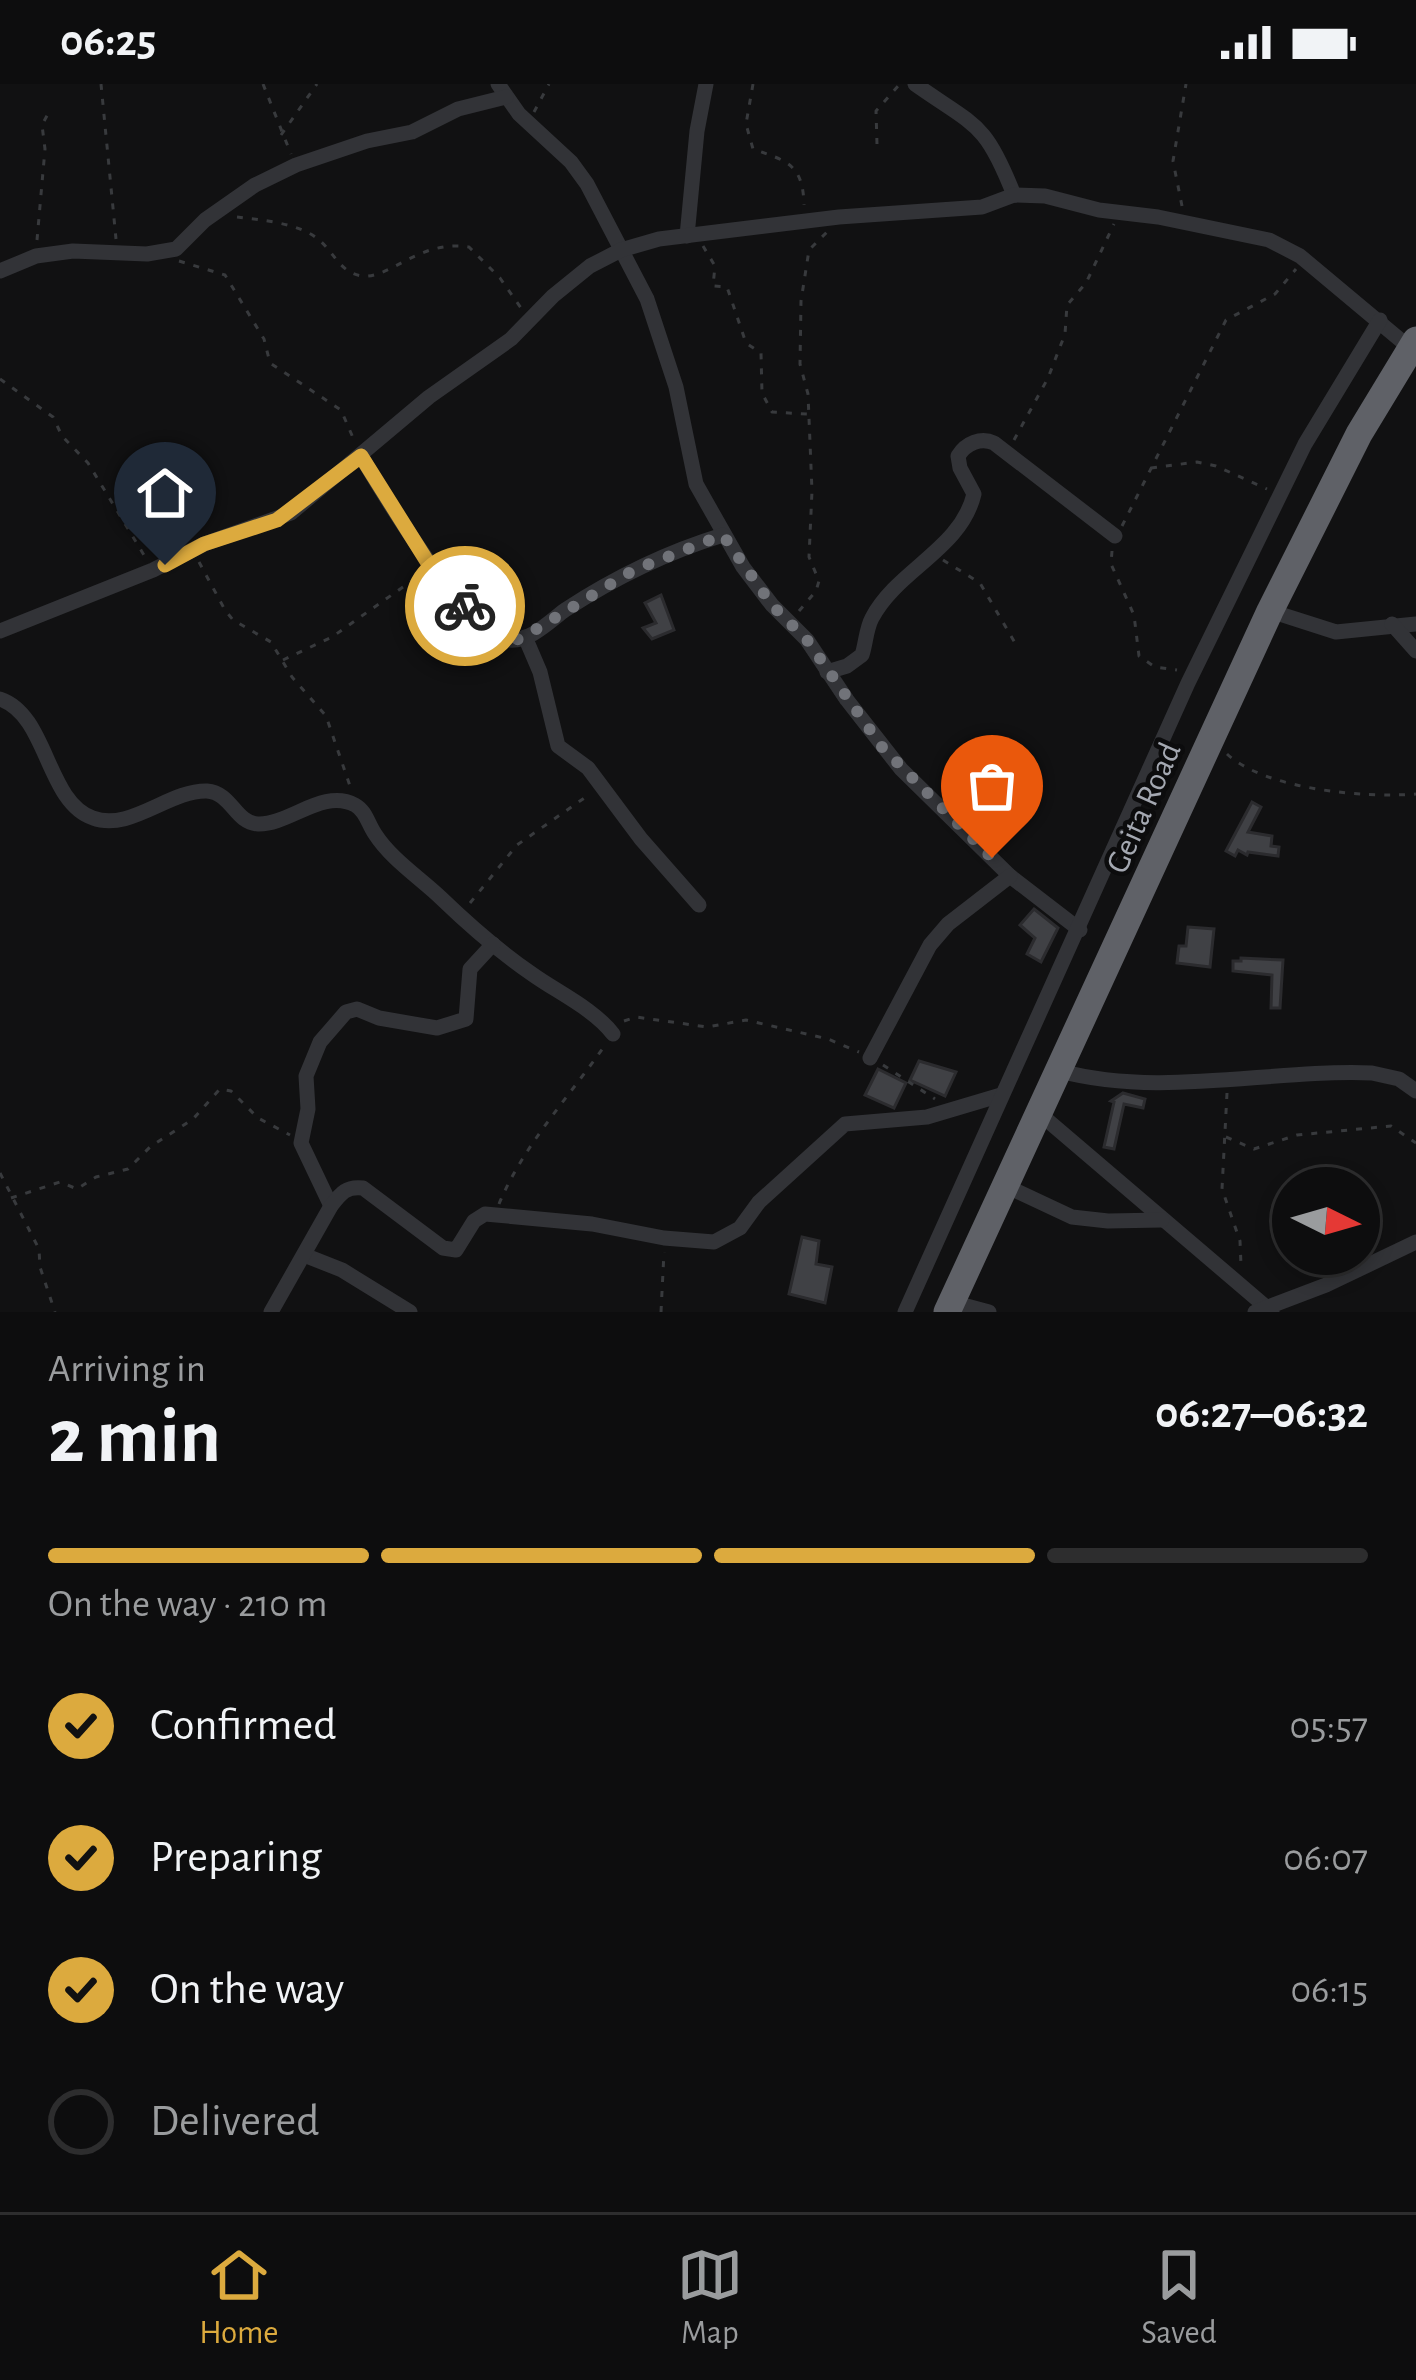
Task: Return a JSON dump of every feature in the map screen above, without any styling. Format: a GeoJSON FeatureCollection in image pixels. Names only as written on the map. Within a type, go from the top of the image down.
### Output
{"type":"FeatureCollection","features":[{"type":"Feature","properties":{"kind":"highway","name":"Geita Road"},"geometry":{"type":"LineString","coordinates":[[949,1307],[1270,611],[1359,434],[1413,344]]}},
{"type":"Feature","properties":{"kind":"street"},"geometry":{"type":"LineString","coordinates":[[692,235],[697,131],[706,84]]}},
{"type":"Feature","properties":{"kind":"street"},"geometry":{"type":"LineString","coordinates":[[915,84],[980,128],[1014,195]]}},
{"type":"Feature","properties":{"kind":"street"},"geometry":{"type":"LineString","coordinates":[[0,272],[36,256],[73,251],[170,251],[255,185],[296,165],[426,127],[502,90],[528,124],[571,162],[593,195],[655,319],[676,386],[696,484],[758,586],[807,640],[901,769],[1010,876],[1080,930]]}},
{"type":"Feature","properties":{"kind":"street"},"geometry":{"type":"LineString","coordinates":[[0,631],[277,520],[530,321],[568,283],[621,250],[692,235],[806,220],[982,207],[1014,195],[1046,196],[1269,240],[1300,256],[1413,344]]}},
{"type":"Feature","properties":{"kind":"street"},"geometry":{"type":"LineString","coordinates":[[904,1312],[1195,668],[1328,400],[1380,320]]}},
{"type":"Feature","properties":{"kind":"street"},"geometry":{"type":"LineString","coordinates":[[827,672],[847,667],[862,655],[872,616],[950,538],[971,508],[974,494],[959,468],[962,450],[987,440],[1115,536]]}},
{"type":"Feature","properties":{"kind":"street"},"geometry":{"type":"LineString","coordinates":[[361,456],[430,566],[495,634],[510,640],[525,637],[634,570],[723,535]]}},
{"type":"Feature","properties":{"kind":"street"},"geometry":{"type":"LineString","coordinates":[[1270,611],[1336,632],[1416,624]]}},
{"type":"Feature","properties":{"kind":"street"},"geometry":{"type":"LineString","coordinates":[[1392,624],[1416,651]]}},
{"type":"Feature","properties":{"kind":"street"},"geometry":{"type":"LineString","coordinates":[[525,637],[540,672],[558,746],[579,759],[640,839],[699,905]]}},
{"type":"Feature","properties":{"kind":"street"},"geometry":{"type":"LineString","coordinates":[[0,699],[20,710],[67,794],[91,818],[114,820],[174,797],[206,791],[227,797],[244,820],[259,824],[329,802],[359,807],[380,842],[493,944],[613,1034]]}},
{"type":"Feature","properties":{"kind":"street"},"geometry":{"type":"LineString","coordinates":[[870,1058],[930,945],[948,924],[1010,876]]}},
{"type":"Feature","properties":{"kind":"street"},"geometry":{"type":"LineString","coordinates":[[331,1206],[301,1143],[308,1109],[306,1076],[320,1042],[346,1012],[357,1009],[437,1028],[461,1023],[469,1007],[470,969],[493,944]]}},
{"type":"Feature","properties":{"kind":"street"},"geometry":{"type":"LineString","coordinates":[[1060,1071],[1110,1080],[1372,1073],[1399,1079],[1416,1091]]}},
{"type":"Feature","properties":{"kind":"street"},"geometry":{"type":"LineString","coordinates":[[271,1312],[343,1190],[363,1188],[442,1248],[456,1250],[474,1221],[485,1214],[592,1223],[664,1238],[714,1242],[740,1228],[759,1202],[845,1124],[951,1112],[1000,1095]]}},
{"type":"Feature","properties":{"kind":"street"},"geometry":{"type":"LineString","coordinates":[[1040,1114],[1240,1281],[1265,1310],[1416,1242]]}},
{"type":"Feature","properties":{"kind":"street"},"geometry":{"type":"LineString","coordinates":[[1006,1186],[1072,1217],[1108,1222],[1162,1220]]}},
{"type":"Feature","properties":{"kind":"street"},"geometry":{"type":"LineString","coordinates":[[304,1255],[342,1270],[410,1312]]}},
{"type":"Feature","properties":{"kind":"street"},"geometry":{"type":"LineString","coordinates":[[949,1307],[989,1312]]}},
{"type":"Feature","properties":{"kind":"path"},"geometry":{"type":"LineString","coordinates":[[101,84],[116,253]]}},
{"type":"Feature","properties":{"kind":"path"},"geometry":{"type":"LineString","coordinates":[[263,84],[296,165]]}},
{"type":"Feature","properties":{"kind":"path"},"geometry":{"type":"LineString","coordinates":[[281,135],[317,84]]}},
{"type":"Feature","properties":{"kind":"path"},"geometry":{"type":"LineString","coordinates":[[528,124],[549,84]]}},
{"type":"Feature","properties":{"kind":"path"},"geometry":{"type":"LineString","coordinates":[[753,84],[746,124],[753,149],[788,161],[802,181],[806,220]]}},
{"type":"Feature","properties":{"kind":"path"},"geometry":{"type":"LineString","coordinates":[[877,144],[876,111],[901,84]]}},
{"type":"Feature","properties":{"kind":"path"},"geometry":{"type":"LineString","coordinates":[[1170,221],[1183,205],[1173,161],[1186,84]]}},
{"type":"Feature","properties":{"kind":"path"},"geometry":{"type":"LineString","coordinates":[[36,256],[42,125],[49,112]]}},
{"type":"Feature","properties":{"kind":"path"},"geometry":{"type":"LineString","coordinates":[[218,212],[304,231],[358,275],[374,274],[433,247],[469,247],[500,278],[530,321]]}},
{"type":"Feature","properties":{"kind":"path"},"geometry":{"type":"LineString","coordinates":[[1007,453],[1048,378],[1067,328],[1066,305],[1086,283],[1102,245],[1123,214]]}},
{"type":"Feature","properties":{"kind":"path"},"geometry":{"type":"LineString","coordinates":[[790,622],[816,591],[819,580],[809,557],[812,491],[800,364],[801,301],[807,255],[839,217]]}},
{"type":"Feature","properties":{"kind":"path"},"geometry":{"type":"LineString","coordinates":[[692,235],[715,266],[712,286],[727,287],[746,343],[761,353],[762,393],[772,412],[808,413]]}},
{"type":"Feature","properties":{"kind":"path"},"geometry":{"type":"LineString","coordinates":[[170,251],[185,264],[225,275],[264,339],[270,363],[341,410],[361,456]]}},
{"type":"Feature","properties":{"kind":"path"},"geometry":{"type":"LineString","coordinates":[[1195,668],[1165,670],[1139,656],[1128,596],[1112,564],[1115,536],[1226,320],[1282,287],[1300,256]]}},
{"type":"Feature","properties":{"kind":"path"},"geometry":{"type":"LineString","coordinates":[[0,379],[53,417],[62,436],[88,463],[153,570]]}},
{"type":"Feature","properties":{"kind":"path"},"geometry":{"type":"LineString","coordinates":[[1150,468],[1197,462],[1216,466],[1279,496]]}},
{"type":"Feature","properties":{"kind":"path"},"geometry":{"type":"LineString","coordinates":[[193,550],[225,610],[233,620],[271,642],[331,724],[359,807]]}},
{"type":"Feature","properties":{"kind":"path"},"geometry":{"type":"LineString","coordinates":[[931,553],[980,584],[1018,648]]}},
{"type":"Feature","properties":{"kind":"path"},"geometry":{"type":"LineString","coordinates":[[283,660],[332,637],[430,566]]}},
{"type":"Feature","properties":{"kind":"path"},"geometry":{"type":"LineString","coordinates":[[1211,742],[1234,761],[1265,776],[1345,792],[1416,794]]}},
{"type":"Feature","properties":{"kind":"path"},"geometry":{"type":"LineString","coordinates":[[461,914],[517,845],[559,819],[600,784]]}},
{"type":"Feature","properties":{"kind":"path"},"geometry":{"type":"LineString","coordinates":[[496,1214],[524,1160],[613,1034],[636,1017],[689,1027],[746,1020],[837,1042],[870,1058],[951,1112]]}},
{"type":"Feature","properties":{"kind":"path"},"geometry":{"type":"LineString","coordinates":[[1225,1079],[1222,1189],[1240,1241],[1240,1281]]}},
{"type":"Feature","properties":{"kind":"path"},"geometry":{"type":"LineString","coordinates":[[11,1198],[60,1182],[77,1189],[96,1177],[122,1173],[193,1118],[220,1089],[231,1091],[258,1118],[301,1143]]}},
{"type":"Feature","properties":{"kind":"path"},"geometry":{"type":"LineString","coordinates":[[1226,1137],[1254,1149],[1297,1135],[1390,1126],[1416,1143]]}},
{"type":"Feature","properties":{"kind":"path"},"geometry":{"type":"LineString","coordinates":[[0,1173],[39,1249],[40,1268],[55,1312]]}},
{"type":"Feature","properties":{"kind":"path"},"geometry":{"type":"LineString","coordinates":[[661,1312],[664,1238]]}},
{"type":"Feature","properties":{"kind":"building"},"geometry":{"type":"Polygon","coordinates":[[[661,595],[674,630],[652,639],[643,628],[656,623],[645,603],[661,595]]]}},
{"type":"Feature","properties":{"kind":"building"},"geometry":{"type":"Polygon","coordinates":[[[1252,802],[1261,807],[1248,832],[1272,836],[1271,846],[1279,847],[1278,856],[1247,855],[1238,850],[1235,856],[1226,851],[1252,802]]]}},
{"type":"Feature","properties":{"kind":"building"},"geometry":{"type":"Polygon","coordinates":[[[1034,909],[1058,928],[1041,962],[1027,954],[1035,938],[1020,925],[1034,909]]]}},
{"type":"Feature","properties":{"kind":"building"},"geometry":{"type":"Polygon","coordinates":[[[1188,927],[1214,929],[1210,967],[1177,963],[1179,946],[1186,946],[1188,927]]]}},
{"type":"Feature","properties":{"kind":"building"},"geometry":{"type":"Polygon","coordinates":[[[1283,960],[1280,1008],[1271,1008],[1272,975],[1233,971],[1233,961],[1283,960]]]}},
{"type":"Feature","properties":{"kind":"building"},"geometry":{"type":"Polygon","coordinates":[[[919,1061],[956,1072],[945,1096],[910,1080],[919,1061]]]}},
{"type":"Feature","properties":{"kind":"building"},"geometry":{"type":"Polygon","coordinates":[[[878,1069],[906,1083],[894,1108],[865,1095],[878,1069]]]}},
{"type":"Feature","properties":{"kind":"building"},"geometry":{"type":"Polygon","coordinates":[[[1123,1093],[1145,1099],[1143,1108],[1124,1104],[1114,1149],[1104,1147],[1111,1101],[1123,1093]]]}},
{"type":"Feature","properties":{"kind":"building"},"geometry":{"type":"Polygon","coordinates":[[[802,1237],[819,1241],[816,1264],[832,1267],[825,1303],[789,1294],[802,1237]]]}},
{"type":"Feature","properties":{"kind":"way so far"},"geometry":{"type":"LineString","coordinates":[[465,606],[495,634],[520,639],[634,570],[723,535],[772,605],[807,640],[882,747],[992,858]]}},
{"type":"Feature","properties":{"kind":"route"},"geometry":{"type":"LineString","coordinates":[[165,565],[204,544],[277,520],[361,456],[430,566],[465,606]]}}]}
